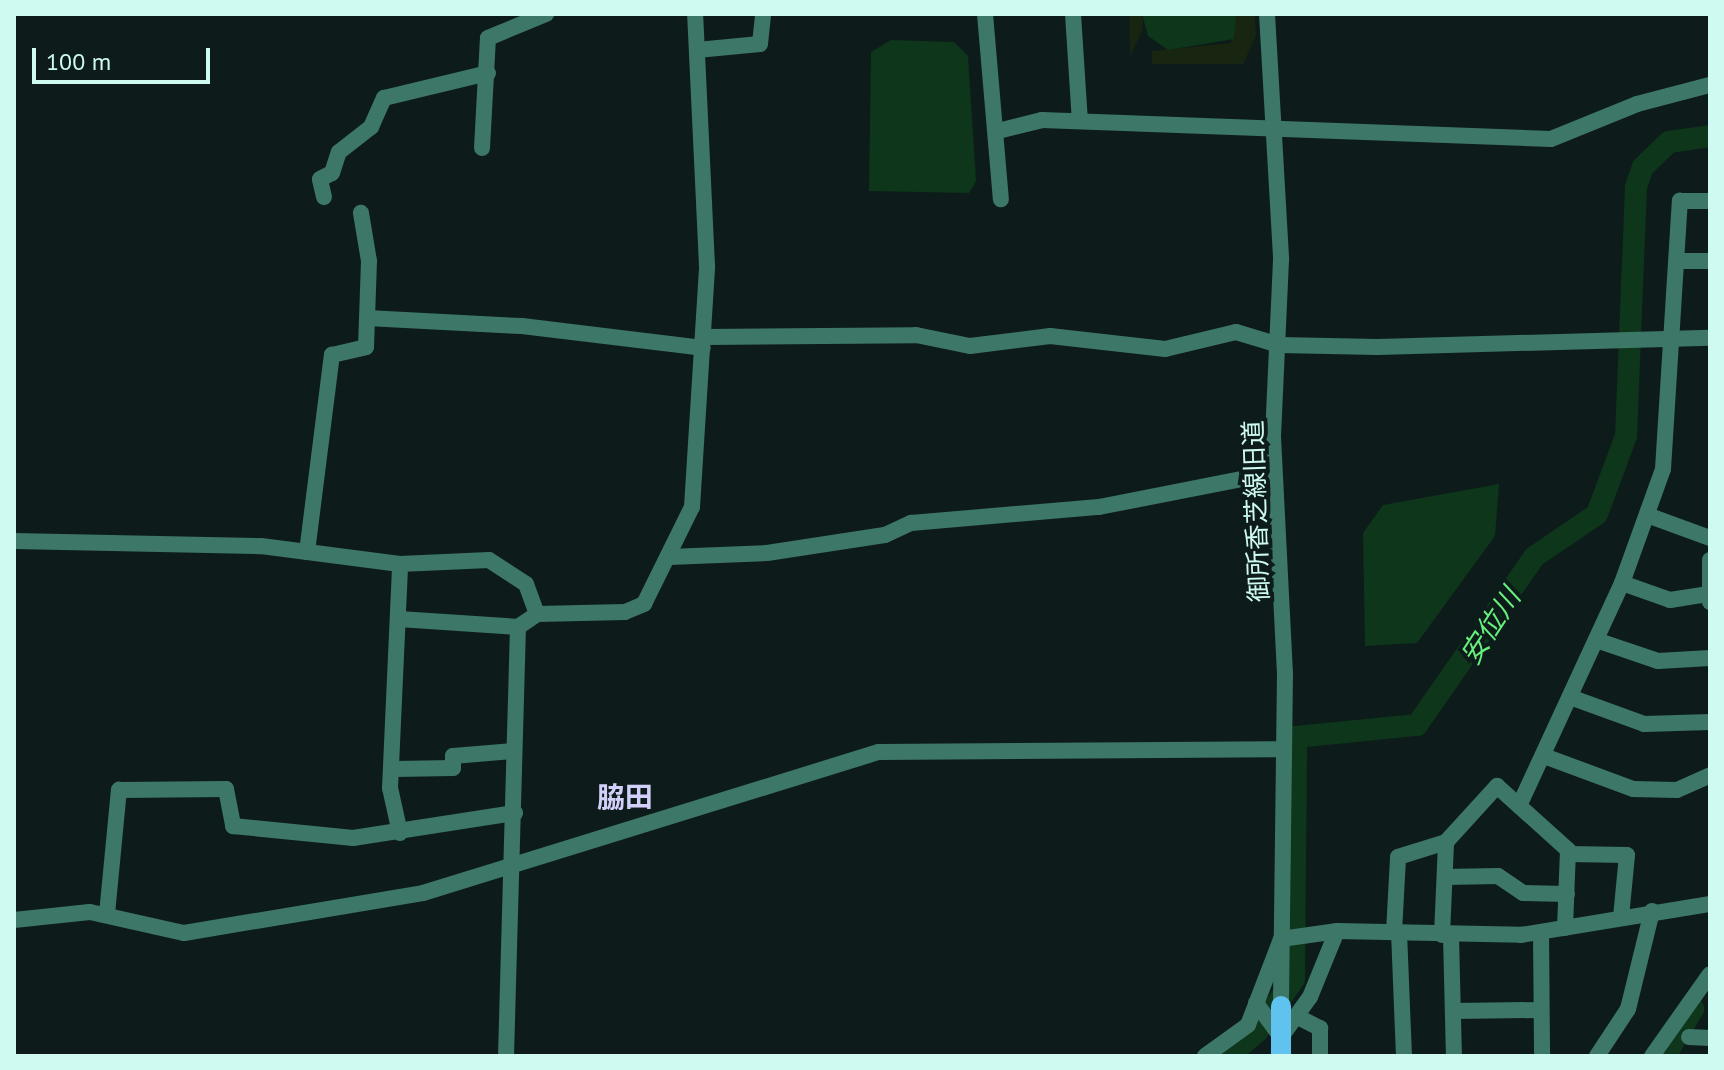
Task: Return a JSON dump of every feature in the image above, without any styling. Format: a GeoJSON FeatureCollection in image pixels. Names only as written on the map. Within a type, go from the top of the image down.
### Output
{"type":"FeatureCollection","features":[{"type":"Feature","properties":{"kind":"street"},"geometry":{"type":"LineString","coordinates":[[482,148],[488,38],[546,14]]}},
{"type":"Feature","properties":{"kind":"street"},"geometry":{"type":"LineString","coordinates":[[399,619],[518,627],[537,614],[635,608],[669,557],[692,507],[704,342],[695,14]]}},
{"type":"Feature","properties":{"kind":"street"},"geometry":{"type":"LineString","coordinates":[[697,50],[760,44],[763,14]]}},
{"type":"Feature","properties":{"kind":"street"},"geometry":{"type":"LineString","coordinates":[[985,14],[998,131],[1001,199]]}},
{"type":"Feature","properties":{"kind":"street"},"geometry":{"type":"LineString","coordinates":[[1073,14],[1080,121]]}},
{"type":"Feature","properties":{"kind":"street","name":"御所香芝線旧道"},"geometry":{"type":"LineString","coordinates":[[1267,14],[1275,130],[1279,345],[1273,473],[1284,621],[1284,939],[1276,1021]]}},
{"type":"Feature","properties":{"kind":"street"},"geometry":{"type":"LineString","coordinates":[[324,197],[320,179],[332,173],[339,152],[371,127],[384,98],[488,73]]}},
{"type":"Feature","properties":{"kind":"street"},"geometry":{"type":"LineString","coordinates":[[998,131],[1080,121],[1564,138],[1637,104],[1710,85]]}},
{"type":"Feature","properties":{"kind":"street"},"geometry":{"type":"LineString","coordinates":[[1519,806],[1622,583],[1647,515],[1669,439],[1680,201],[1710,201]]}},
{"type":"Feature","properties":{"kind":"street"},"geometry":{"type":"LineString","coordinates":[[307,552],[332,355],[361,353],[367,318],[361,213]]}},
{"type":"Feature","properties":{"kind":"street"},"geometry":{"type":"LineString","coordinates":[[1678,261],[1710,261]]}},
{"type":"Feature","properties":{"kind":"street"},"geometry":{"type":"LineString","coordinates":[[367,318],[522,326],[704,342],[916,335],[970,346],[1050,336],[1165,349],[1236,332],[1279,345],[1710,338]]}},
{"type":"Feature","properties":{"kind":"street"},"geometry":{"type":"LineString","coordinates":[[669,557],[767,553],[885,535],[911,523],[1099,507],[1273,473]]}},
{"type":"Feature","properties":{"kind":"street"},"geometry":{"type":"LineString","coordinates":[[1647,515],[1710,538]]}},
{"type":"Feature","properties":{"kind":"street"},"geometry":{"type":"LineString","coordinates":[[14,541],[164,541],[307,552],[400,564],[502,565],[526,584],[537,614]]}},
{"type":"Feature","properties":{"kind":"street"},"geometry":{"type":"LineString","coordinates":[[1622,583],[1670,600],[1709,598],[1710,560]]}},
{"type":"Feature","properties":{"kind":"street"},"geometry":{"type":"LineString","coordinates":[[400,564],[395,769],[390,788],[400,833]]}},
{"type":"Feature","properties":{"kind":"street"},"geometry":{"type":"LineString","coordinates":[[506,1056],[514,867],[518,627]]}},
{"type":"Feature","properties":{"kind":"street"},"geometry":{"type":"LineString","coordinates":[[1596,640],[1658,661],[1710,658]]}},
{"type":"Feature","properties":{"kind":"street"},"geometry":{"type":"LineString","coordinates":[[1570,697],[1644,724],[1710,722]]}},
{"type":"Feature","properties":{"kind":"street"},"geometry":{"type":"LineString","coordinates":[[14,920],[107,914],[184,933],[423,893],[879,752],[1284,749]]}},
{"type":"Feature","properties":{"kind":"street"},"geometry":{"type":"LineString","coordinates":[[395,769],[453,768],[453,756],[514,751]]}},
{"type":"Feature","properties":{"kind":"street"},"geometry":{"type":"LineString","coordinates":[[1544,756],[1633,789],[1677,790],[1710,775]]}},
{"type":"Feature","properties":{"kind":"street"},"geometry":{"type":"LineString","coordinates":[[1404,1056],[1396,932],[1398,857],[1446,842],[1497,786],[1568,854],[1627,855],[1621,917]]}},
{"type":"Feature","properties":{"kind":"street"},"geometry":{"type":"LineString","coordinates":[[107,914],[119,790],[226,789],[233,826],[353,838],[515,813]]}},
{"type":"Feature","properties":{"kind":"street"},"geometry":{"type":"LineString","coordinates":[[1446,842],[1447,935],[1454,1056]]}},
{"type":"Feature","properties":{"kind":"street"},"geometry":{"type":"LineString","coordinates":[[1565,928],[1568,854]]}},
{"type":"Feature","properties":{"kind":"street"},"geometry":{"type":"LineString","coordinates":[[1445,877],[1498,876],[1523,893],[1567,894]]}},
{"type":"Feature","properties":{"kind":"street"},"geometry":{"type":"LineString","coordinates":[[1276,1021],[1284,939],[1337,931],[1447,935],[1541,933],[1652,911],[1710,904]]}},
{"type":"Feature","properties":{"kind":"street"},"geometry":{"type":"LineString","coordinates":[[1597,1056],[1628,1009],[1652,911]]}},
{"type":"Feature","properties":{"kind":"street"},"geometry":{"type":"LineString","coordinates":[[1276,1021],[1337,931]]}},
{"type":"Feature","properties":{"kind":"street"},"geometry":{"type":"LineString","coordinates":[[1541,933],[1542,1056]]}},
{"type":"Feature","properties":{"kind":"street"},"geometry":{"type":"LineString","coordinates":[[1652,1056],[1710,974]]}},
{"type":"Feature","properties":{"kind":"street"},"geometry":{"type":"LineString","coordinates":[[1453,1011],[1541,1010]]}},
{"type":"Feature","properties":{"kind":"street"},"geometry":{"type":"LineString","coordinates":[[1205,1056],[1248,1025],[1276,1021],[1320,1028],[1320,1056]]}},
{"type":"Feature","properties":{"kind":"street"},"geometry":{"type":"LineString","coordinates":[[1689,1037],[1710,1038]]}},
{"type":"Feature","properties":{"kind":"shaded area"},"geometry":{"type":"Polygon","coordinates":[[[1130,14],[1142,14],[1143,29],[1130,56],[1130,14]]]}},
{"type":"Feature","properties":{"kind":"shaded area"},"geometry":{"type":"Polygon","coordinates":[[[1142,14],[1236,14],[1234,39],[1168,50],[1148,36],[1142,14]]]}},
{"type":"Feature","properties":{"kind":"shaded area"},"geometry":{"type":"Polygon","coordinates":[[[1236,14],[1255,14],[1256,36],[1243,64],[1152,64],[1152,51],[1231,43],[1236,14]]]}},
{"type":"Feature","properties":{"kind":"shaded area"},"geometry":{"type":"Polygon","coordinates":[[[891,40],[954,42],[968,56],[976,181],[969,193],[869,191],[871,52],[891,40]]]}},
{"type":"Feature","properties":{"kind":"shaded area"},"geometry":{"type":"Polygon","coordinates":[[[1499,484],[1495,536],[1417,643],[1365,646],[1363,533],[1383,505],[1499,484]]]}},
{"type":"Feature","properties":{"kind":"waterway","name":"安位川"},"geometry":{"type":"LineString","coordinates":[[1229,1056],[1257,1032],[1294,979],[1296,737],[1417,725],[1534,557],[1597,514],[1626,436],[1636,187],[1643,167],[1669,142],[1710,136]]}},
{"type":"Feature","properties":{"kind":"waterway"},"geometry":{"type":"LineString","coordinates":[[1665,1056],[1693,1009]]}},
{"type":"Feature","properties":{"kind":"district","name":"脇田"},"geometry":{"type":"Point","coordinates":[625,797]}}]}
